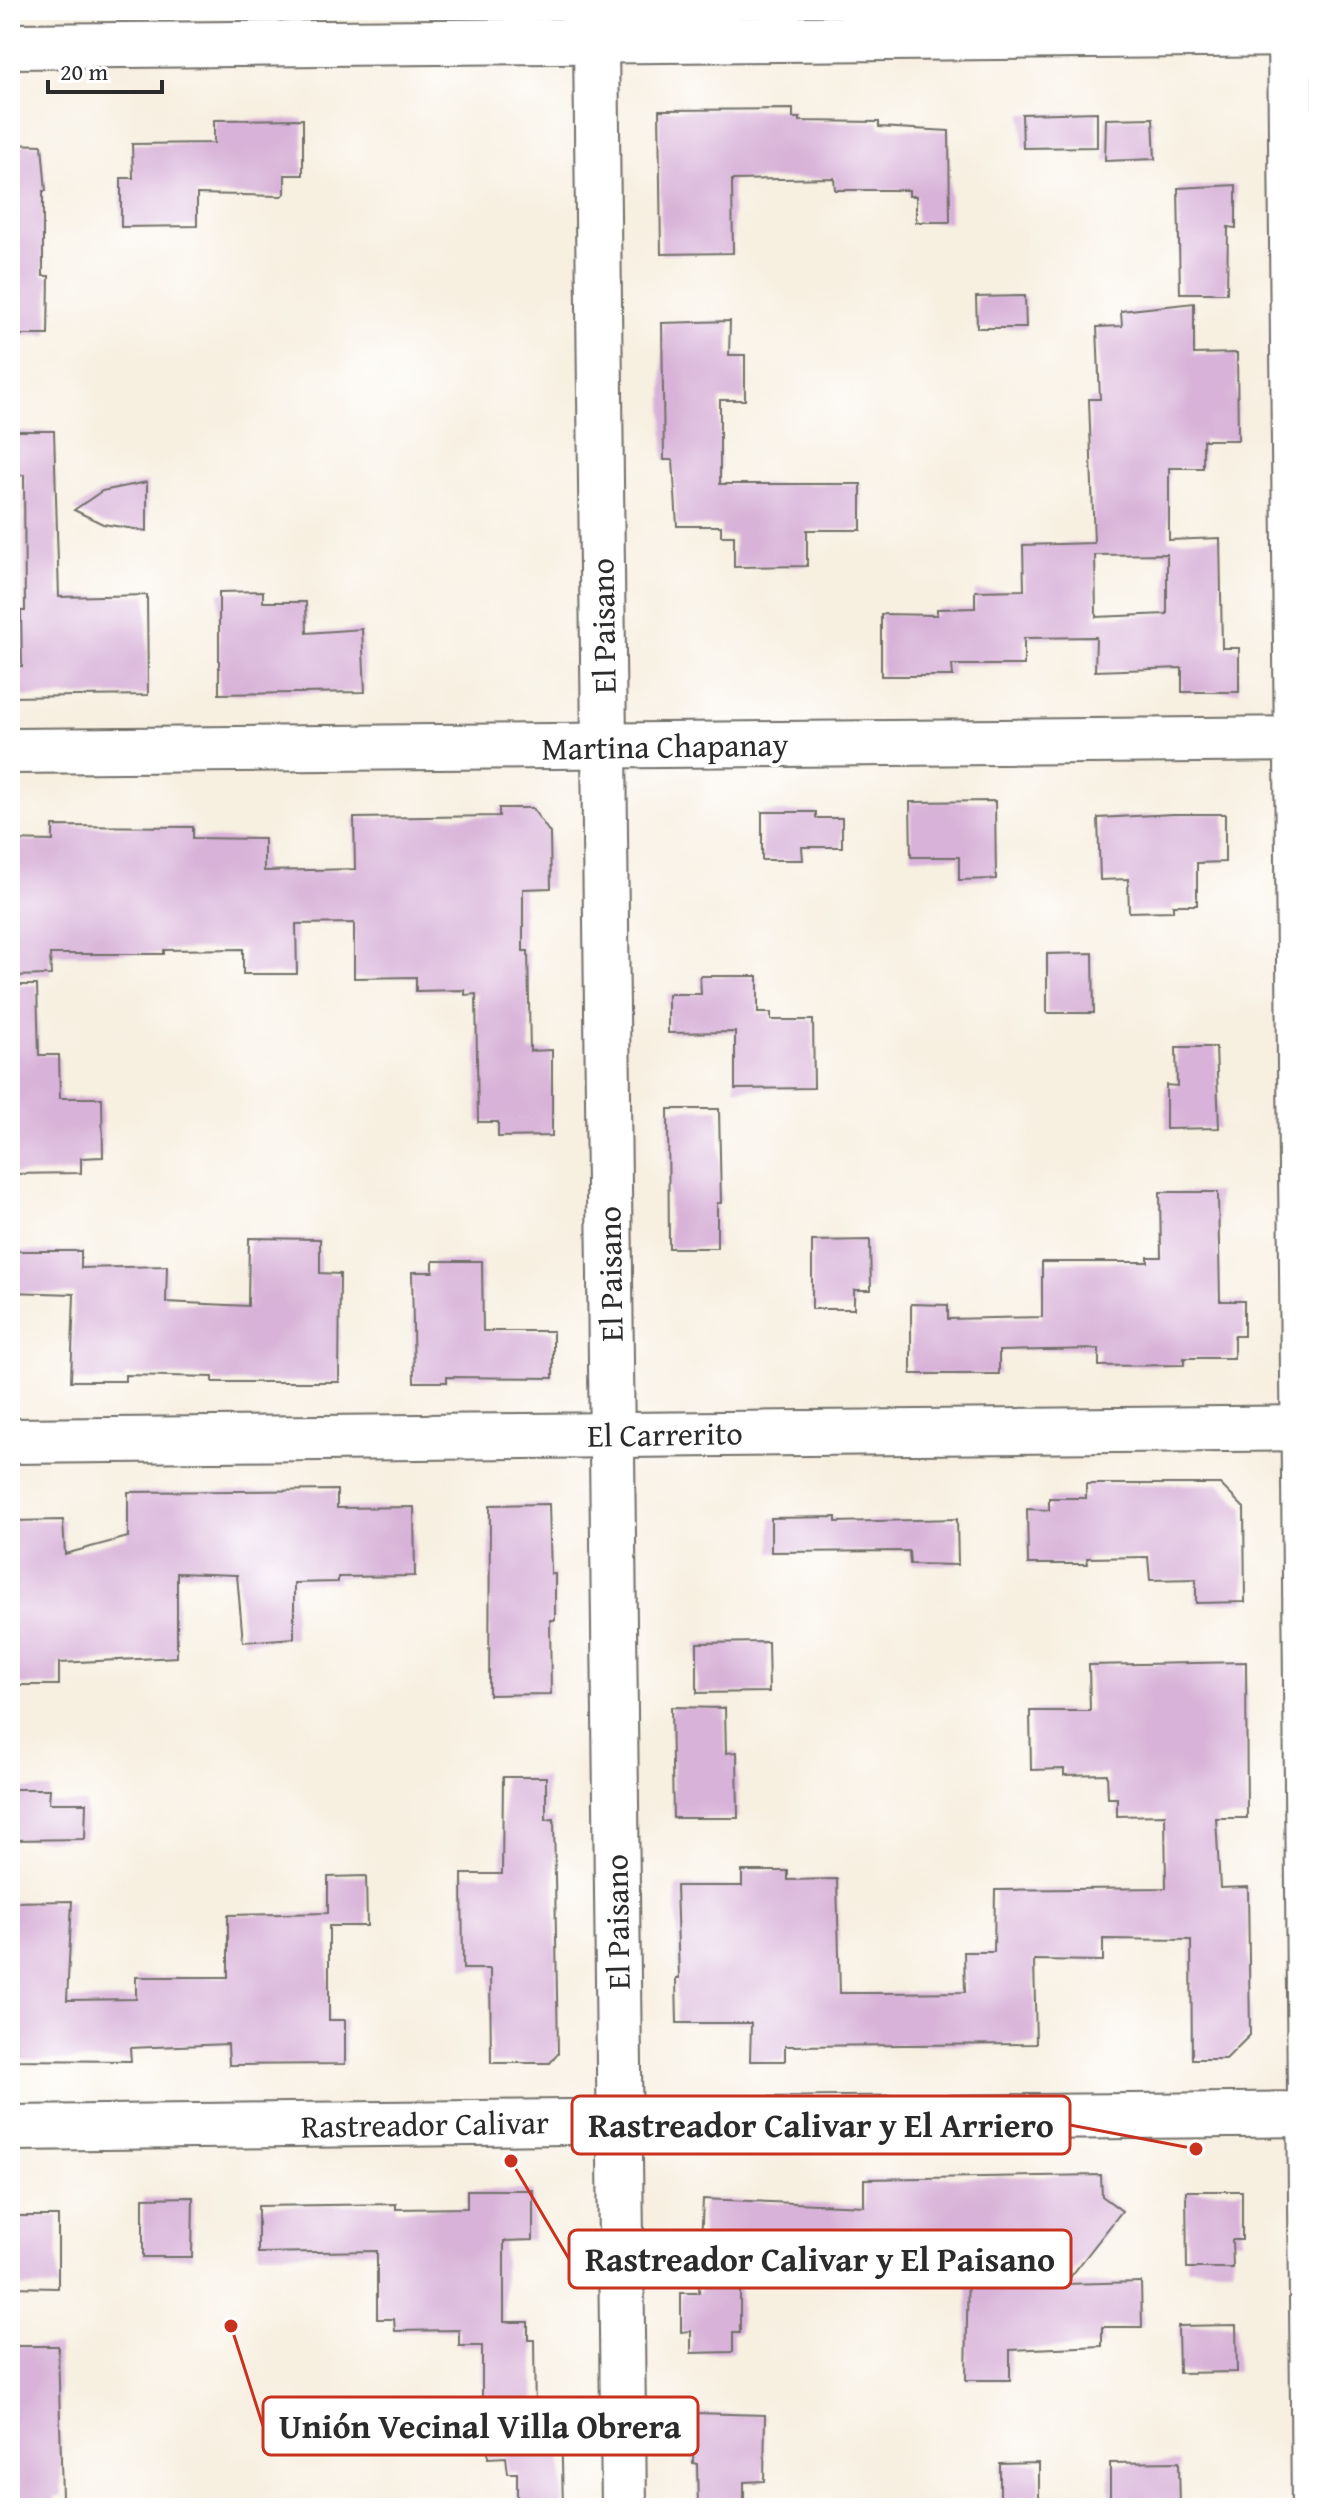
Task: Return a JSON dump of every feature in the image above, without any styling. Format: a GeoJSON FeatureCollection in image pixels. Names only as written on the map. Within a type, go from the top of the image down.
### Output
{"type":"FeatureCollection","features":[{"type":"Feature","properties":{"kind":"street"},"geometry":{"type":"LineString","coordinates":[[10,46],[1304,34],[1314,2508]]}},
{"type":"Feature","properties":{"kind":"street","name":"El Paisano"},"geometry":{"type":"LineString","coordinates":[[596,40],[624,2508]]}},
{"type":"Feature","properties":{"kind":"street","name":"Martina Chapanay"},"geometry":{"type":"LineString","coordinates":[[10,751],[1308,740]]}},
{"type":"Feature","properties":{"kind":"street","name":"El Carrerito"},"geometry":{"type":"LineString","coordinates":[[10,1441],[1311,1428]]}},
{"type":"Feature","properties":{"kind":"street","name":"Rastreador Calivar"},"geometry":{"type":"LineString","coordinates":[[10,2128],[1314,2114]]}},
{"type":"Feature","properties":{"kind":"building"},"geometry":{"type":"Polygon","coordinates":[[[793,109],[793,118],[800,118],[800,121],[879,122],[879,127],[949,131],[950,222],[916,222],[916,196],[909,196],[909,190],[835,190],[834,178],[732,180],[733,253],[661,254],[659,110],[793,109]]]}},
{"type":"Feature","properties":{"kind":"building"},"geometry":{"type":"Polygon","coordinates":[[[1097,112],[1097,147],[1023,148],[1022,114],[1097,112]]]}},
{"type":"Feature","properties":{"kind":"building"},"geometry":{"type":"Polygon","coordinates":[[[1153,118],[1155,159],[1105,161],[1106,119],[1153,118]]]}},
{"type":"Feature","properties":{"kind":"building"},"geometry":{"type":"Polygon","coordinates":[[[303,119],[303,175],[285,175],[285,193],[282,196],[197,194],[197,226],[121,227],[121,178],[133,178],[132,144],[214,143],[214,120],[303,119]]]}},
{"type":"Feature","properties":{"kind":"building"},"geometry":{"type":"Polygon","coordinates":[[[10,144],[42,145],[46,191],[43,191],[43,276],[49,276],[48,335],[10,335],[10,144]]]}},
{"type":"Feature","properties":{"kind":"building"},"geometry":{"type":"Polygon","coordinates":[[[1236,185],[1236,228],[1228,227],[1227,293],[1180,293],[1178,188],[1236,185]]]}},
{"type":"Feature","properties":{"kind":"building"},"geometry":{"type":"Polygon","coordinates":[[[1025,296],[1026,328],[977,328],[976,297],[1025,296]]]}},
{"type":"Feature","properties":{"kind":"building"},"geometry":{"type":"Polygon","coordinates":[[[1194,303],[1194,354],[1237,353],[1238,440],[1203,440],[1203,468],[1169,468],[1169,540],[1220,538],[1222,648],[1239,648],[1239,692],[1182,692],[1182,668],[1095,671],[1096,637],[1024,638],[1024,665],[952,665],[953,676],[881,676],[881,614],[937,615],[937,609],[975,608],[975,591],[1024,590],[1023,545],[1094,543],[1089,399],[1100,399],[1097,327],[1122,326],[1121,311],[1194,303]],[[1167,554],[1095,555],[1096,617],[1167,614],[1167,554]]]}},
{"type":"Feature","properties":{"kind":"building"},"geometry":{"type":"Polygon","coordinates":[[[730,321],[729,355],[745,355],[745,400],[720,400],[720,484],[861,484],[861,530],[807,530],[807,566],[734,567],[734,536],[721,536],[721,526],[677,526],[673,460],[664,460],[662,323],[730,321]]]}},
{"type":"Feature","properties":{"kind":"building"},"geometry":{"type":"Polygon","coordinates":[[[10,431],[54,431],[59,597],[147,595],[148,695],[10,697],[10,666],[22,666],[21,611],[25,611],[24,475],[10,475],[10,431]]]}},
{"type":"Feature","properties":{"kind":"building"},"geometry":{"type":"Polygon","coordinates":[[[147,482],[147,531],[103,524],[74,510],[102,491],[147,482]]]}},
{"type":"Feature","properties":{"kind":"building"},"geometry":{"type":"Polygon","coordinates":[[[263,591],[263,602],[306,602],[307,633],[362,629],[365,692],[219,694],[219,592],[263,591]]]}},
{"type":"Feature","properties":{"kind":"building"},"geometry":{"type":"Polygon","coordinates":[[[995,801],[996,879],[959,880],[959,857],[911,857],[910,802],[995,801]]]}},
{"type":"Feature","properties":{"kind":"building"},"geometry":{"type":"Polygon","coordinates":[[[499,808],[532,808],[550,833],[551,888],[523,889],[523,951],[528,951],[530,1051],[552,1050],[552,1136],[498,1137],[498,1122],[478,1122],[476,994],[465,995],[465,990],[416,991],[416,977],[354,978],[354,923],[296,924],[297,974],[243,974],[243,949],[164,950],[164,954],[50,954],[51,975],[10,976],[10,840],[53,841],[53,826],[193,827],[193,838],[264,839],[264,871],[355,869],[354,818],[499,816],[499,808]]]}},
{"type":"Feature","properties":{"kind":"building"},"geometry":{"type":"Polygon","coordinates":[[[762,812],[816,812],[816,818],[842,818],[842,847],[802,847],[803,860],[762,860],[762,812]]]}},
{"type":"Feature","properties":{"kind":"building"},"geometry":{"type":"Polygon","coordinates":[[[1225,814],[1225,862],[1197,863],[1197,905],[1173,905],[1173,911],[1129,912],[1128,879],[1100,880],[1098,818],[1225,814]]]}},
{"type":"Feature","properties":{"kind":"building"},"geometry":{"type":"Polygon","coordinates":[[[1093,953],[1094,1013],[1047,1013],[1047,954],[1093,953]]]}},
{"type":"Feature","properties":{"kind":"building"},"geometry":{"type":"Polygon","coordinates":[[[700,976],[758,976],[758,1013],[771,1013],[771,1020],[813,1020],[814,1088],[735,1089],[735,1032],[668,1033],[668,994],[701,994],[700,976]]]}},
{"type":"Feature","properties":{"kind":"building"},"geometry":{"type":"Polygon","coordinates":[[[10,985],[37,985],[39,1055],[59,1055],[60,1098],[102,1098],[103,1157],[81,1158],[81,1173],[10,1174],[10,985]]]}},
{"type":"Feature","properties":{"kind":"building"},"geometry":{"type":"Polygon","coordinates":[[[1176,1047],[1216,1047],[1219,1128],[1166,1129],[1166,1085],[1177,1086],[1176,1047]]]}},
{"type":"Feature","properties":{"kind":"building"},"geometry":{"type":"Polygon","coordinates":[[[668,1109],[719,1109],[721,1203],[717,1203],[717,1248],[669,1248],[668,1109]]]}},
{"type":"Feature","properties":{"kind":"building"},"geometry":{"type":"Polygon","coordinates":[[[1160,1192],[1218,1192],[1220,1301],[1244,1301],[1244,1336],[1234,1336],[1234,1358],[1184,1358],[1184,1365],[1099,1366],[1099,1349],[999,1351],[999,1374],[911,1374],[911,1304],[948,1305],[948,1319],[1042,1317],[1042,1262],[1148,1262],[1148,1257],[1161,1257],[1160,1192]]]}},
{"type":"Feature","properties":{"kind":"building"},"geometry":{"type":"Polygon","coordinates":[[[249,1238],[320,1239],[320,1273],[340,1274],[339,1382],[213,1382],[213,1377],[125,1375],[125,1381],[71,1381],[74,1294],[10,1292],[10,1251],[81,1251],[81,1268],[167,1266],[166,1302],[248,1306],[249,1238]]]}},
{"type":"Feature","properties":{"kind":"building"},"geometry":{"type":"Polygon","coordinates":[[[870,1240],[871,1290],[854,1290],[854,1309],[812,1309],[812,1241],[870,1240]]]}},
{"type":"Feature","properties":{"kind":"building"},"geometry":{"type":"Polygon","coordinates":[[[433,1261],[482,1261],[483,1331],[553,1331],[553,1378],[447,1377],[447,1382],[414,1382],[412,1272],[433,1272],[433,1261]]]}},
{"type":"Feature","properties":{"kind":"building"},"geometry":{"type":"Polygon","coordinates":[[[1086,1484],[1220,1484],[1244,1508],[1245,1602],[1196,1603],[1196,1579],[1150,1580],[1148,1557],[1087,1558],[1088,1564],[1028,1564],[1027,1509],[1049,1510],[1049,1498],[1086,1498],[1086,1484]]]}},
{"type":"Feature","properties":{"kind":"building"},"geometry":{"type":"Polygon","coordinates":[[[337,1490],[337,1508],[414,1507],[415,1576],[338,1577],[338,1582],[294,1583],[294,1638],[243,1642],[237,1575],[177,1573],[177,1657],[59,1663],[59,1685],[10,1685],[10,1521],[63,1520],[65,1554],[128,1537],[128,1492],[337,1490]]]}},
{"type":"Feature","properties":{"kind":"building"},"geometry":{"type":"Polygon","coordinates":[[[549,1504],[551,1574],[555,1574],[555,1620],[550,1620],[551,1694],[489,1695],[490,1505],[549,1504]]]}},
{"type":"Feature","properties":{"kind":"building"},"geometry":{"type":"Polygon","coordinates":[[[836,1517],[836,1522],[957,1519],[958,1565],[910,1564],[909,1551],[771,1552],[771,1518],[836,1517]]]}},
{"type":"Feature","properties":{"kind":"building"},"geometry":{"type":"Polygon","coordinates":[[[768,1642],[769,1692],[697,1693],[697,1643],[768,1642]]]}},
{"type":"Feature","properties":{"kind":"building"},"geometry":{"type":"Polygon","coordinates":[[[1246,1662],[1247,1818],[1216,1818],[1220,1888],[1248,1887],[1250,2035],[1226,2059],[1192,2059],[1191,1940],[1103,1939],[1103,1961],[1034,1960],[1036,2044],[785,2046],[785,2061],[750,2061],[751,2023],[677,2023],[676,1886],[742,1886],[742,1871],[788,1871],[788,1880],[837,1879],[840,1993],[965,1992],[964,1952],[994,1952],[995,1890],[1166,1888],[1165,1815],[1117,1816],[1117,1798],[1108,1798],[1107,1774],[1064,1775],[1064,1769],[1031,1770],[1030,1711],[1090,1711],[1089,1665],[1246,1662]]]}},
{"type":"Feature","properties":{"kind":"building"},"geometry":{"type":"Polygon","coordinates":[[[671,1707],[725,1708],[726,1753],[737,1752],[738,1818],[673,1818],[671,1707]]]}},
{"type":"Feature","properties":{"kind":"building"},"geometry":{"type":"Polygon","coordinates":[[[503,1777],[546,1777],[546,1820],[554,1819],[558,2054],[550,2063],[491,2063],[490,1969],[463,1969],[462,1874],[502,1874],[503,1777]]]}},
{"type":"Feature","properties":{"kind":"building"},"geometry":{"type":"Polygon","coordinates":[[[13,1789],[50,1789],[49,1803],[86,1803],[85,1839],[14,1840],[13,1789]]]}},
{"type":"Feature","properties":{"kind":"building"},"geometry":{"type":"Polygon","coordinates":[[[366,1876],[367,1926],[329,1926],[329,2020],[345,2020],[345,2064],[229,2065],[228,2044],[130,2048],[131,2061],[10,2060],[10,1902],[72,1901],[67,2000],[136,1999],[136,1977],[228,1977],[228,1915],[328,1913],[328,1877],[366,1876]]]}},
{"type":"Feature","properties":{"kind":"building"},"geometry":{"type":"Polygon","coordinates":[[[1101,2175],[1102,2196],[1122,2211],[1065,2284],[1141,2282],[1142,2327],[1102,2327],[1102,2346],[1010,2350],[1010,2380],[966,2380],[968,2263],[923,2263],[923,2260],[852,2259],[851,2280],[740,2280],[740,2333],[733,2333],[733,2352],[691,2353],[691,2331],[681,2332],[681,2293],[699,2293],[703,2199],[864,2206],[864,2179],[1101,2175]]]}},
{"type":"Feature","properties":{"kind":"building"},"geometry":{"type":"Polygon","coordinates":[[[467,2190],[533,2190],[533,2240],[504,2241],[504,2322],[528,2322],[528,2340],[534,2340],[535,2420],[561,2420],[563,2507],[517,2507],[517,2473],[508,2473],[506,2457],[488,2458],[488,2427],[482,2427],[482,2346],[459,2346],[459,2330],[395,2331],[394,2319],[377,2319],[377,2251],[258,2253],[258,2206],[396,2204],[396,2209],[467,2208],[467,2190]]]}},
{"type":"Feature","properties":{"kind":"building"},"geometry":{"type":"Polygon","coordinates":[[[1186,2191],[1242,2191],[1242,2240],[1232,2240],[1233,2268],[1187,2268],[1186,2191]]]}},
{"type":"Feature","properties":{"kind":"building"},"geometry":{"type":"Polygon","coordinates":[[[193,2197],[192,2257],[143,2257],[143,2198],[193,2197]]]}},
{"type":"Feature","properties":{"kind":"building"},"geometry":{"type":"Polygon","coordinates":[[[10,2216],[58,2216],[58,2288],[10,2287],[10,2216]]]}},
{"type":"Feature","properties":{"kind":"building"},"geometry":{"type":"Polygon","coordinates":[[[1236,2325],[1237,2372],[1179,2373],[1178,2326],[1236,2325]]]}},
{"type":"Feature","properties":{"kind":"building"},"geometry":{"type":"Polygon","coordinates":[[[10,2346],[58,2346],[62,2497],[55,2497],[55,2508],[10,2508],[10,2346]]]}},
{"type":"Feature","properties":{"kind":"building"},"geometry":{"type":"Polygon","coordinates":[[[694,2413],[765,2415],[764,2481],[744,2482],[744,2508],[698,2508],[697,2464],[693,2463],[694,2413]]]}},
{"type":"Feature","properties":{"kind":"building"},"geometry":{"type":"Polygon","coordinates":[[[1179,2462],[1180,2508],[1110,2508],[1110,2463],[1179,2462]]]}},
{"type":"Feature","properties":{"kind":"building"},"geometry":{"type":"Polygon","coordinates":[[[1039,2463],[1039,2501],[1000,2502],[1000,2464],[1039,2463]]]}},
{"type":"Feature","properties":{"kind":"place","name":"Rastreador Calivar y El Arriero"},"geometry":{"type":"Point","coordinates":[1196,2149]}},
{"type":"Feature","properties":{"kind":"place","name":"Rastreador Calivar y El Paisano"},"geometry":{"type":"Point","coordinates":[511,2161]}},
{"type":"Feature","properties":{"kind":"place","name":"Unión Vecinal Villa Obrera"},"geometry":{"type":"Point","coordinates":[231,2326]}}]}
